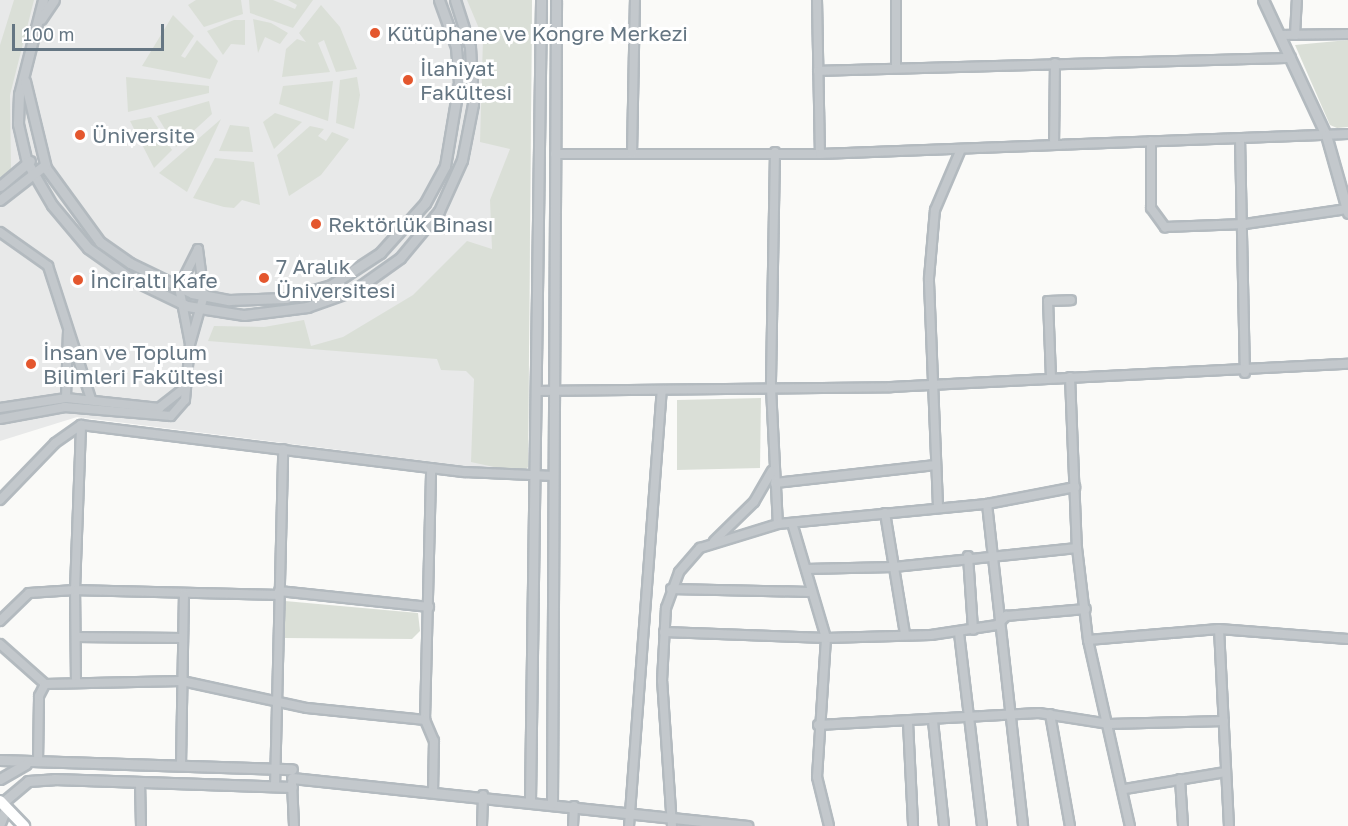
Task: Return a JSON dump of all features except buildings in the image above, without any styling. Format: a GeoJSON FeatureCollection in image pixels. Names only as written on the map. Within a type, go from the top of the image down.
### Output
{"type":"FeatureCollection","features":[{"type":"Feature","properties":{"kind":"main road"},"geometry":{"type":"LineString","coordinates":[[3,804],[24,826]]}},
{"type":"Feature","properties":{"kind":"street"},"geometry":{"type":"LineString","coordinates":[[43,0],[41,19],[18,107],[27,162],[32,171],[88,248],[178,303],[201,309],[259,314],[330,301],[370,281],[417,241],[452,186],[470,132],[473,75],[455,0]]}},
{"type":"Feature","properties":{"kind":"street"},"geometry":{"type":"LineString","coordinates":[[41,19],[54,0]]}},
{"type":"Feature","properties":{"kind":"street"},"geometry":{"type":"LineString","coordinates":[[25,81],[40,155],[100,242],[179,288],[204,295],[260,301],[331,285],[380,253],[414,217],[445,166],[458,113],[458,58],[439,0]]}},
{"type":"Feature","properties":{"kind":"street"},"geometry":{"type":"LineString","coordinates":[[530,800],[537,478],[542,0]]}},
{"type":"Feature","properties":{"kind":"street"},"geometry":{"type":"LineString","coordinates":[[552,803],[556,0]]}},
{"type":"Feature","properties":{"kind":"street"},"geometry":{"type":"LineString","coordinates":[[632,154],[635,0]]}},
{"type":"Feature","properties":{"kind":"street"},"geometry":{"type":"LineString","coordinates":[[817,0],[820,154]]}},
{"type":"Feature","properties":{"kind":"street"},"geometry":{"type":"LineString","coordinates":[[896,0],[896,68]]}},
{"type":"Feature","properties":{"kind":"street"},"geometry":{"type":"LineString","coordinates":[[1151,141],[1151,208],[1158,221],[1165,227],[1245,224],[1348,211],[1326,135],[1263,0]]}},
{"type":"Feature","properties":{"kind":"street"},"geometry":{"type":"LineString","coordinates":[[1295,35],[1297,0]]}},
{"type":"Feature","properties":{"kind":"street"},"geometry":{"type":"LineString","coordinates":[[1280,35],[1348,34]]}},
{"type":"Feature","properties":{"kind":"street"},"geometry":{"type":"LineString","coordinates":[[818,71],[1291,58]]}},
{"type":"Feature","properties":{"kind":"street"},"geometry":{"type":"LineString","coordinates":[[1054,145],[1055,63]]}},
{"type":"Feature","properties":{"kind":"street"},"geometry":{"type":"LineString","coordinates":[[555,154],[775,152],[820,154],[1348,134]]}},
{"type":"Feature","properties":{"kind":"street"},"geometry":{"type":"LineString","coordinates":[[1240,138],[1245,224],[1245,373]]}},
{"type":"Feature","properties":{"kind":"street"},"geometry":{"type":"LineString","coordinates":[[938,506],[929,278],[935,210],[961,149]]}},
{"type":"Feature","properties":{"kind":"street"},"geometry":{"type":"LineString","coordinates":[[775,152],[771,388],[772,471],[778,524]]}},
{"type":"Feature","properties":{"kind":"street"},"geometry":{"type":"LineString","coordinates":[[0,186],[27,162],[40,155]]}},
{"type":"Feature","properties":{"kind":"street"},"geometry":{"type":"LineString","coordinates":[[0,200],[32,171],[45,165]]}},
{"type":"Feature","properties":{"kind":"street"},"geometry":{"type":"LineString","coordinates":[[0,232],[43,259],[91,399]]}},
{"type":"Feature","properties":{"kind":"street"},"geometry":{"type":"LineString","coordinates":[[0,419],[65,407],[165,417],[181,408],[190,344],[204,295],[198,249],[179,288],[178,303],[190,344]]}},
{"type":"Feature","properties":{"kind":"street"},"geometry":{"type":"LineString","coordinates":[[1051,378],[1048,301],[1071,300]]}},
{"type":"Feature","properties":{"kind":"street"},"geometry":{"type":"LineString","coordinates":[[66,398],[68,327]]}},
{"type":"Feature","properties":{"kind":"street"},"geometry":{"type":"LineString","coordinates":[[537,391],[932,385],[1070,377],[1245,373],[1348,364]]}},
{"type":"Feature","properties":{"kind":"street"},"geometry":{"type":"LineString","coordinates":[[1070,377],[1077,548],[1088,640],[1125,789],[1130,826]]}},
{"type":"Feature","properties":{"kind":"street"},"geometry":{"type":"LineString","coordinates":[[0,408],[66,398],[159,408],[185,388]]}},
{"type":"Feature","properties":{"kind":"street"},"geometry":{"type":"LineString","coordinates":[[629,826],[662,390]]}},
{"type":"Feature","properties":{"kind":"street"},"geometry":{"type":"LineString","coordinates":[[0,500],[55,443],[81,425],[431,468],[537,478],[554,476]]}},
{"type":"Feature","properties":{"kind":"street"},"geometry":{"type":"LineString","coordinates":[[76,682],[75,590],[81,425]]}},
{"type":"Feature","properties":{"kind":"street"},"geometry":{"type":"LineString","coordinates":[[275,787],[282,449]]}},
{"type":"Feature","properties":{"kind":"street"},"geometry":{"type":"LineString","coordinates":[[775,483],[936,465]]}},
{"type":"Feature","properties":{"kind":"street"},"geometry":{"type":"LineString","coordinates":[[431,468],[425,720],[434,741],[433,791]]}},
{"type":"Feature","properties":{"kind":"street"},"geometry":{"type":"LineString","coordinates":[[672,822],[664,632],[671,589],[688,559],[712,543],[754,502],[772,471]]}},
{"type":"Feature","properties":{"kind":"street"},"geometry":{"type":"LineString","coordinates":[[712,543],[778,524],[938,506],[987,504],[1075,487]]}},
{"type":"Feature","properties":{"kind":"street"},"geometry":{"type":"LineString","coordinates":[[987,504],[989,556],[1023,826]]}},
{"type":"Feature","properties":{"kind":"street"},"geometry":{"type":"LineString","coordinates":[[885,513],[904,634]]}},
{"type":"Feature","properties":{"kind":"street"},"geometry":{"type":"LineString","coordinates":[[792,523],[806,569],[809,592],[826,639],[818,725],[818,794],[829,826]]}},
{"type":"Feature","properties":{"kind":"street"},"geometry":{"type":"LineString","coordinates":[[806,569],[894,567],[968,556],[1077,548]]}},
{"type":"Feature","properties":{"kind":"street"},"geometry":{"type":"LineString","coordinates":[[968,556],[974,630]]}},
{"type":"Feature","properties":{"kind":"street"},"geometry":{"type":"LineString","coordinates":[[671,589],[809,592]]}},
{"type":"Feature","properties":{"kind":"street"},"geometry":{"type":"LineString","coordinates":[[0,621],[29,592],[75,590],[184,594],[278,593],[429,607]]}},
{"type":"Feature","properties":{"kind":"street"},"geometry":{"type":"LineString","coordinates":[[181,765],[184,594]]}},
{"type":"Feature","properties":{"kind":"street"},"geometry":{"type":"LineString","coordinates":[[664,632],[826,639],[958,633],[997,626],[1006,615],[1086,609]]}},
{"type":"Feature","properties":{"kind":"street"},"geometry":{"type":"LineString","coordinates":[[1088,640],[1220,629],[1348,639]]}},
{"type":"Feature","properties":{"kind":"street"},"geometry":{"type":"LineString","coordinates":[[1220,629],[1229,826]]}},
{"type":"Feature","properties":{"kind":"street"},"geometry":{"type":"LineString","coordinates":[[958,633],[982,826]]}},
{"type":"Feature","properties":{"kind":"street"},"geometry":{"type":"LineString","coordinates":[[76,638],[182,638]]}},
{"type":"Feature","properties":{"kind":"street"},"geometry":{"type":"LineString","coordinates":[[0,644],[45,684],[182,681],[277,700],[425,720]]}},
{"type":"Feature","properties":{"kind":"street"},"geometry":{"type":"LineString","coordinates":[[38,762],[39,696],[45,684]]}},
{"type":"Feature","properties":{"kind":"street"},"geometry":{"type":"LineString","coordinates":[[818,725],[933,721],[1008,714],[1050,714],[1109,724],[1224,721]]}},
{"type":"Feature","properties":{"kind":"street"},"geometry":{"type":"LineString","coordinates":[[1050,714],[1070,826]]}},
{"type":"Feature","properties":{"kind":"street"},"geometry":{"type":"LineString","coordinates":[[933,721],[944,826]]}},
{"type":"Feature","properties":{"kind":"street"},"geometry":{"type":"LineString","coordinates":[[908,722],[913,826]]}},
{"type":"Feature","properties":{"kind":"street"},"geometry":{"type":"LineString","coordinates":[[0,760],[275,769],[292,778],[530,800],[631,813],[672,822],[747,826]]}},
{"type":"Feature","properties":{"kind":"street"},"geometry":{"type":"LineString","coordinates":[[0,779],[19,765],[38,762]]}},
{"type":"Feature","properties":{"kind":"street"},"geometry":{"type":"LineString","coordinates":[[1125,789],[1226,772]]}},
{"type":"Feature","properties":{"kind":"street"},"geometry":{"type":"LineString","coordinates":[[0,823],[3,804],[28,781],[275,787],[292,778]]}},
{"type":"Feature","properties":{"kind":"street"},"geometry":{"type":"LineString","coordinates":[[292,778],[294,826]]}},
{"type":"Feature","properties":{"kind":"street"},"geometry":{"type":"LineString","coordinates":[[1180,778],[1183,826]]}},
{"type":"Feature","properties":{"kind":"street"},"geometry":{"type":"LineString","coordinates":[[140,782],[141,826]]}},
{"type":"Feature","properties":{"kind":"street"},"geometry":{"type":"LineString","coordinates":[[482,826],[483,795]]}},
{"type":"Feature","properties":{"kind":"street"},"geometry":{"type":"LineString","coordinates":[[573,826],[574,806]]}},
{"type":"Feature","properties":{"kind":"shaded area","name":"7 Aralık Üniversitesi"},"geometry":{"type":"Polygon","coordinates":[[[0,0],[532,0],[528,467],[522,473],[77,417],[0,441],[0,0]]]}},
{"type":"Feature","properties":{"kind":"shaded area"},"geometry":{"type":"Polygon","coordinates":[[[14,0],[34,0],[10,95],[11,169],[0,178],[0,45],[14,0]]]}},
{"type":"Feature","properties":{"kind":"shaded area"},"geometry":{"type":"Polygon","coordinates":[[[196,0],[241,0],[243,14],[204,27],[188,5],[196,0]]]}},
{"type":"Feature","properties":{"kind":"shaded area"},"geometry":{"type":"Polygon","coordinates":[[[249,0],[273,0],[295,9],[297,5],[288,0],[313,0],[293,28],[250,13],[249,0]]]}},
{"type":"Feature","properties":{"kind":"shaded area"},"geometry":{"type":"Polygon","coordinates":[[[467,0],[532,0],[528,467],[522,473],[471,462],[474,379],[466,371],[441,370],[437,359],[208,341],[214,326],[264,327],[304,320],[311,346],[343,337],[413,295],[467,241],[492,249],[490,200],[510,149],[480,142],[483,38],[467,0]]]}},
{"type":"Feature","properties":{"kind":"shaded area"},"geometry":{"type":"Polygon","coordinates":[[[321,5],[340,27],[357,69],[336,72],[324,40],[318,43],[330,72],[282,77],[286,49],[297,39],[306,42],[299,33],[321,5]]]}},
{"type":"Feature","properties":{"kind":"shaded area"},"geometry":{"type":"Polygon","coordinates":[[[173,15],[194,36],[181,56],[185,58],[197,40],[218,61],[210,79],[142,66],[173,15]]]}},
{"type":"Feature","properties":{"kind":"shaded area"},"geometry":{"type":"Polygon","coordinates":[[[253,19],[271,23],[288,33],[280,44],[265,37],[258,53],[253,19]]]}},
{"type":"Feature","properties":{"kind":"shaded area"},"geometry":{"type":"Polygon","coordinates":[[[234,20],[245,20],[245,45],[231,44],[223,55],[207,31],[234,20]]]}},
{"type":"Feature","properties":{"kind":"shaded area"},"geometry":{"type":"Polygon","coordinates":[[[1348,40],[1348,127],[1337,128],[1330,125],[1295,45],[1348,40]]]}},
{"type":"Feature","properties":{"kind":"shaded area"},"geometry":{"type":"Polygon","coordinates":[[[126,77],[209,86],[209,93],[128,112],[126,77]]]}},
{"type":"Feature","properties":{"kind":"shaded area"},"geometry":{"type":"Polygon","coordinates":[[[357,77],[360,95],[354,129],[336,123],[340,80],[357,77]]]}},
{"type":"Feature","properties":{"kind":"shaded area"},"geometry":{"type":"Polygon","coordinates":[[[333,81],[328,121],[279,104],[283,86],[333,81]]]}},
{"type":"Feature","properties":{"kind":"shaded area"},"geometry":{"type":"Polygon","coordinates":[[[209,101],[212,114],[176,147],[157,116],[209,101]]]}},
{"type":"Feature","properties":{"kind":"shaded area"},"geometry":{"type":"Polygon","coordinates":[[[275,113],[302,122],[274,149],[263,122],[275,113]]]}},
{"type":"Feature","properties":{"kind":"shaded area"},"geometry":{"type":"Polygon","coordinates":[[[151,117],[172,150],[154,168],[130,121],[151,117]]]}},
{"type":"Feature","properties":{"kind":"shaded area"},"geometry":{"type":"Polygon","coordinates":[[[221,119],[187,192],[159,173],[221,119]]]}},
{"type":"Feature","properties":{"kind":"shaded area"},"geometry":{"type":"Polygon","coordinates":[[[230,125],[249,127],[253,152],[219,151],[230,125]]]}},
{"type":"Feature","properties":{"kind":"shaded area"},"geometry":{"type":"Polygon","coordinates":[[[310,126],[324,129],[318,136],[326,141],[332,132],[349,139],[321,175],[289,196],[277,155],[310,126]]]}},
{"type":"Feature","properties":{"kind":"shaded area"},"geometry":{"type":"Polygon","coordinates":[[[215,158],[254,162],[260,205],[242,200],[234,208],[224,207],[193,198],[215,158]]]}},
{"type":"Feature","properties":{"kind":"shaded area"},"geometry":{"type":"Polygon","coordinates":[[[761,398],[760,468],[677,470],[677,400],[761,398]]]}},
{"type":"Feature","properties":{"kind":"shaded area"},"geometry":{"type":"Polygon","coordinates":[[[285,601],[418,613],[420,631],[412,639],[284,638],[285,601]]]}},
{"type":"Feature","properties":{"kind":"place","name":"Kütüphane ve Kongre Merkezi"},"geometry":{"type":"Point","coordinates":[375,33]}},
{"type":"Feature","properties":{"kind":"place","name":"İlahiyat Fakültesi"},"geometry":{"type":"Point","coordinates":[408,80]}},
{"type":"Feature","properties":{"kind":"place","name":"Üniversite"},"geometry":{"type":"Point","coordinates":[80,135]}},
{"type":"Feature","properties":{"kind":"place","name":"Rektörlük Binası"},"geometry":{"type":"Point","coordinates":[316,224]}},
{"type":"Feature","properties":{"kind":"place","name":"7 Aralık Üniversitesi"},"geometry":{"type":"Point","coordinates":[264,278]}},
{"type":"Feature","properties":{"kind":"place","name":"İnciraltı Kafe"},"geometry":{"type":"Point","coordinates":[78,280]}},
{"type":"Feature","properties":{"kind":"place","name":"İnsan ve Toplum Bilimleri Fakültesi"},"geometry":{"type":"Point","coordinates":[31,364]}}]}
